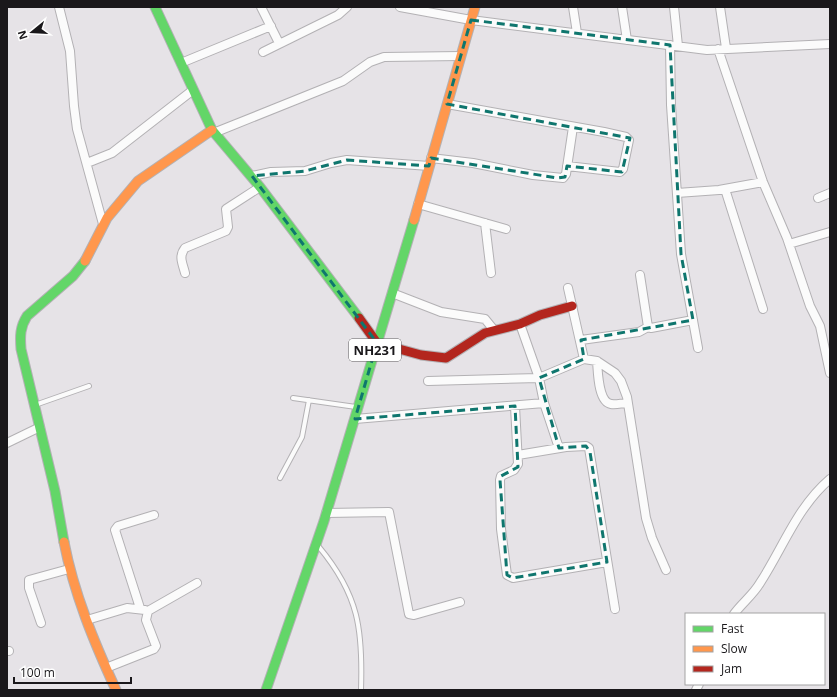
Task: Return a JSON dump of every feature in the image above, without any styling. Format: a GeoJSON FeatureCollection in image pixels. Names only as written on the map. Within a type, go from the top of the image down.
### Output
{"type":"FeatureCollection","features":[{"type":"Feature","properties":{"kind":"main road"},"geometry":{"type":"LineString","coordinates":[[156,7],[193,90],[214,131],[252,176],[377,343],[426,356],[446,358],[472,340],[494,330],[520,324],[572,306]]}},
{"type":"Feature","properties":{"kind":"main road","name":"NH231"},"geometry":{"type":"LineString","coordinates":[[266,690],[305,581],[355,419],[475,7]]}},
{"type":"Feature","properties":{"kind":"main road"},"geometry":{"type":"LineString","coordinates":[[116,690],[87,620],[69,569],[55,491],[21,349],[20,329],[27,316],[70,280],[81,268],[103,224],[138,181],[214,131]]}},
{"type":"Feature","properties":{"kind":"street"},"geometry":{"type":"LineString","coordinates":[[59,7],[70,51],[77,129],[103,224]]}},
{"type":"Feature","properties":{"kind":"street"},"geometry":{"type":"LineString","coordinates":[[261,7],[279,43]]}},
{"type":"Feature","properties":{"kind":"street"},"geometry":{"type":"LineString","coordinates":[[263,52],[338,15],[347,7]]}},
{"type":"Feature","properties":{"kind":"street"},"geometry":{"type":"LineString","coordinates":[[400,7],[471,20],[707,50],[830,44]]}},
{"type":"Feature","properties":{"kind":"street"},"geometry":{"type":"LineString","coordinates":[[573,7],[576,33]]}},
{"type":"Feature","properties":{"kind":"street"},"geometry":{"type":"LineString","coordinates":[[622,7],[627,40]]}},
{"type":"Feature","properties":{"kind":"street"},"geometry":{"type":"LineString","coordinates":[[674,7],[671,105],[681,254],[698,348]]}},
{"type":"Feature","properties":{"kind":"street"},"geometry":{"type":"LineString","coordinates":[[720,7],[722,49],[763,182],[789,244],[810,306],[823,336],[830,373]]}},
{"type":"Feature","properties":{"kind":"street"},"geometry":{"type":"LineString","coordinates":[[181,63],[271,26]]}},
{"type":"Feature","properties":{"kind":"street"},"geometry":{"type":"LineString","coordinates":[[214,131],[343,81],[377,59],[384,57],[461,56]]}},
{"type":"Feature","properties":{"kind":"street"},"geometry":{"type":"LineString","coordinates":[[87,163],[112,153],[193,90]]}},
{"type":"Feature","properties":{"kind":"street"},"geometry":{"type":"LineString","coordinates":[[447,104],[626,137],[629,140],[623,169],[620,172],[567,166]]}},
{"type":"Feature","properties":{"kind":"street"},"geometry":{"type":"LineString","coordinates":[[252,176],[272,172],[305,171],[346,160],[473,163],[558,178],[565,176],[573,127]]}},
{"type":"Feature","properties":{"kind":"street"},"geometry":{"type":"LineString","coordinates":[[677,193],[725,189],[763,182]]}},
{"type":"Feature","properties":{"kind":"street"},"geometry":{"type":"LineString","coordinates":[[185,273],[181,258],[181,253],[185,248],[226,231],[228,227],[226,209],[260,187]]}},
{"type":"Feature","properties":{"kind":"street"},"geometry":{"type":"LineString","coordinates":[[725,189],[763,309]]}},
{"type":"Feature","properties":{"kind":"street"},"geometry":{"type":"LineString","coordinates":[[818,198],[830,193]]}},
{"type":"Feature","properties":{"kind":"street"},"geometry":{"type":"LineString","coordinates":[[418,204],[506,229]]}},
{"type":"Feature","properties":{"kind":"street"},"geometry":{"type":"LineString","coordinates":[[484,223],[491,273]]}},
{"type":"Feature","properties":{"kind":"street"},"geometry":{"type":"LineString","coordinates":[[789,244],[830,232]]}},
{"type":"Feature","properties":{"kind":"street"},"geometry":{"type":"LineString","coordinates":[[640,275],[648,327]]}},
{"type":"Feature","properties":{"kind":"street"},"geometry":{"type":"LineString","coordinates":[[568,288],[581,340],[584,359]]}},
{"type":"Feature","properties":{"kind":"street"},"geometry":{"type":"LineString","coordinates":[[392,294],[441,312],[485,319],[494,330]]}},
{"type":"Feature","properties":{"kind":"street"},"geometry":{"type":"LineString","coordinates":[[581,340],[639,332],[648,327],[651,328],[693,320]]}},
{"type":"Feature","properties":{"kind":"street"},"geometry":{"type":"LineString","coordinates":[[520,324],[539,378],[544,402],[559,448]]}},
{"type":"Feature","properties":{"kind":"street"},"geometry":{"type":"LineString","coordinates":[[428,381],[539,378],[584,359],[597,361],[615,373],[625,389],[646,518],[652,538],[666,570]]}},
{"type":"Feature","properties":{"kind":"street"},"geometry":{"type":"LineString","coordinates":[[597,361],[604,400],[610,404],[627,403]]}},
{"type":"Feature","properties":{"kind":"street"},"geometry":{"type":"LineString","coordinates":[[355,419],[515,406],[544,402]]}},
{"type":"Feature","properties":{"kind":"street"},"geometry":{"type":"LineString","coordinates":[[515,406],[518,455],[517,468],[502,476],[500,480],[501,529],[507,575],[514,578],[607,562]]}},
{"type":"Feature","properties":{"kind":"street"},"geometry":{"type":"LineString","coordinates":[[7,443],[40,427]]}},
{"type":"Feature","properties":{"kind":"street"},"geometry":{"type":"LineString","coordinates":[[518,455],[582,445],[589,448],[615,608]]}},
{"type":"Feature","properties":{"kind":"street"},"geometry":{"type":"LineString","coordinates":[[735,613],[759,585],[801,512],[830,479]]}},
{"type":"Feature","properties":{"kind":"street"},"geometry":{"type":"LineString","coordinates":[[326,513],[389,512],[409,614],[414,615],[460,602]]}},
{"type":"Feature","properties":{"kind":"street"},"geometry":{"type":"LineString","coordinates":[[106,668],[154,649],[156,646],[146,620],[144,609],[115,534],[115,530],[118,526],[154,515]]}},
{"type":"Feature","properties":{"kind":"street"},"geometry":{"type":"LineString","coordinates":[[41,624],[29,588],[29,580],[69,569]]}},
{"type":"Feature","properties":{"kind":"street"},"geometry":{"type":"LineString","coordinates":[[87,620],[126,608],[144,609],[197,583]]}},
{"type":"Feature","properties":{"kind":"lane"},"geometry":{"type":"LineString","coordinates":[[34,405],[89,386]]}},
{"type":"Feature","properties":{"kind":"lane"},"geometry":{"type":"LineString","coordinates":[[293,398],[358,407]]}},
{"type":"Feature","properties":{"kind":"lane"},"geometry":{"type":"LineString","coordinates":[[280,478],[302,438],[309,400]]}},
{"type":"Feature","properties":{"kind":"lane"},"geometry":{"type":"LineString","coordinates":[[316,544],[344,581],[356,615],[361,641],[361,690]]}},
{"type":"Feature","properties":{"kind":"highlighted area"},"geometry":{"type":"Polygon","coordinates":[[[471,20],[670,45],[681,254],[693,320],[581,340],[584,359],[539,378],[559,448],[586,446],[590,452],[607,562],[513,578],[507,575],[500,480],[501,476],[518,467],[515,406],[355,419],[377,343],[252,176],[305,171],[347,160],[429,166],[431,158],[558,178],[565,177],[567,166],[622,172],[630,138],[447,104],[471,20]]]}},
{"type":"Feature","properties":{"kind":"traffic: fast"},"geometry":{"type":"LineString","coordinates":[[155,7],[212,130],[260,187],[359,318]]}},
{"type":"Feature","properties":{"kind":"traffic: fast"},"geometry":{"type":"LineString","coordinates":[[266,690],[324,521],[414,220]]}},
{"type":"Feature","properties":{"kind":"traffic: fast"},"geometry":{"type":"LineString","coordinates":[[64,542],[55,491],[21,349],[21,336],[23,324],[27,316],[73,276],[85,261]]}},
{"type":"Feature","properties":{"kind":"traffic: slow"},"geometry":{"type":"LineString","coordinates":[[414,220],[475,7]]}},
{"type":"Feature","properties":{"kind":"traffic: slow"},"geometry":{"type":"LineString","coordinates":[[85,261],[107,218],[138,181],[212,130]]}},
{"type":"Feature","properties":{"kind":"traffic: slow"},"geometry":{"type":"LineString","coordinates":[[64,542],[79,599],[100,654],[116,690]]}},
{"type":"Feature","properties":{"kind":"traffic: jam"},"geometry":{"type":"LineString","coordinates":[[359,318],[377,343],[421,355],[446,358],[485,333],[520,324],[540,315],[572,306]]}}]}
